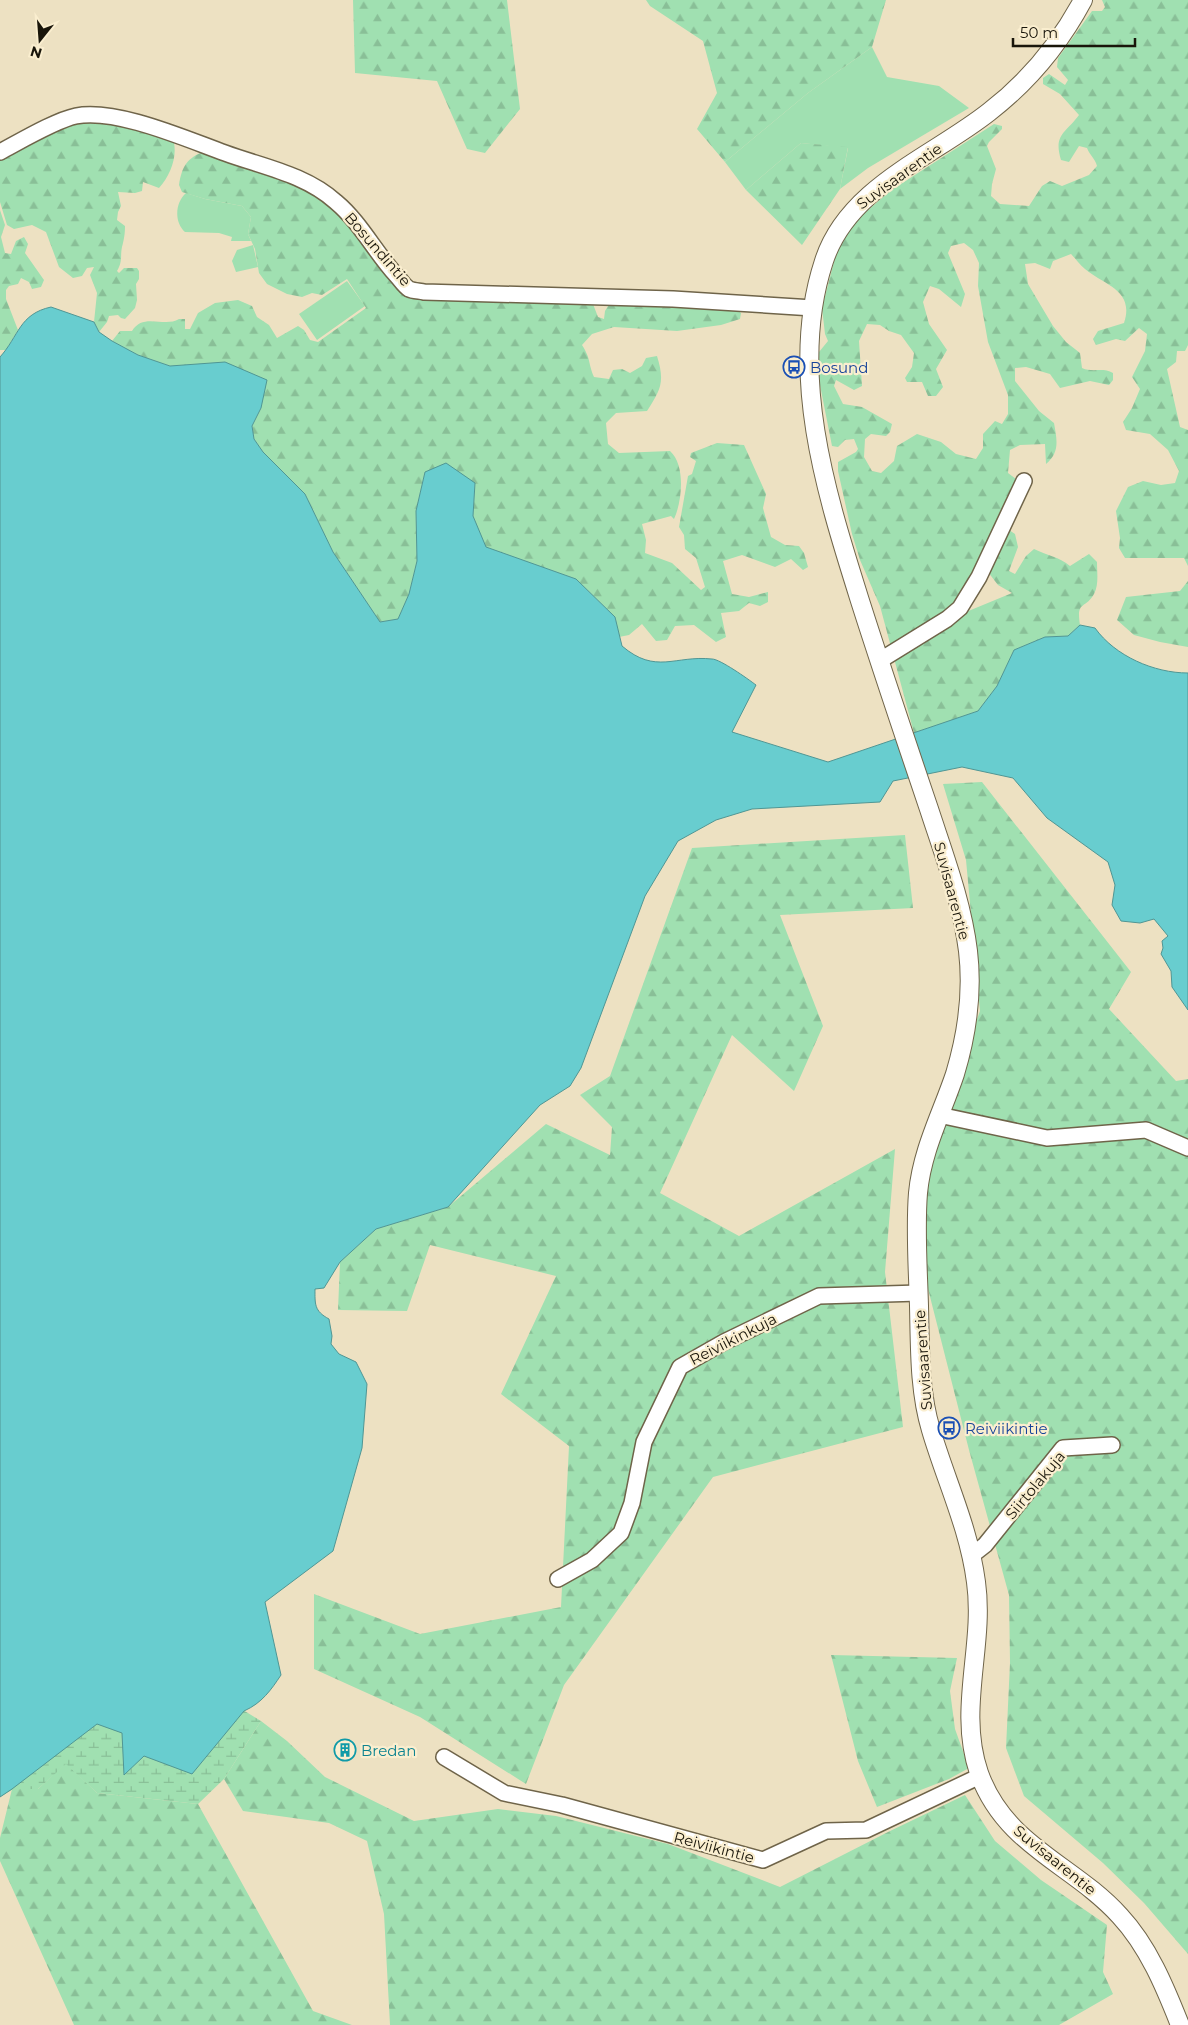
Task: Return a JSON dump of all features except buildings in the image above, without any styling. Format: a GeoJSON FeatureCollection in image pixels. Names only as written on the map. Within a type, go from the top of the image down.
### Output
{"type":"FeatureCollection","features":[{"type":"Feature","properties":{"kind":"street","name":"Suvisaarentie"},"geometry":{"type":"LineString","coordinates":[[1083,0],[1053,47],[1029,76],[1005,99],[985,116],[882,185],[852,210],[828,248],[813,308],[808,354],[815,427],[845,552],[959,905],[966,936],[970,997],[965,1037],[954,1077],[923,1162],[918,1189],[917,1225],[920,1342],[929,1425],[959,1509],[972,1556],[977,1586],[978,1611],[970,1693],[972,1742],[980,1776],[990,1799],[1002,1816],[1021,1837],[1090,1888],[1118,1912],[1155,1969],[1180,2025]]}},
{"type":"Feature","properties":{"kind":"street","name":"Bosundintie"},"geometry":{"type":"LineString","coordinates":[[0,152],[75,116],[95,114],[116,117],[180,136],[226,154],[280,170],[322,192],[336,202],[350,216],[390,268],[409,289],[424,292],[673,299],[813,308]]}},
{"type":"Feature","properties":{"kind":"street"},"geometry":{"type":"LineString","coordinates":[[879,661],[947,619],[960,608],[978,577],[1024,481]]}},
{"type":"Feature","properties":{"kind":"street"},"geometry":{"type":"LineString","coordinates":[[939,1115],[1047,1138],[1146,1130],[1188,1148]]}},
{"type":"Feature","properties":{"kind":"street","name":"Reiviikinkuja"},"geometry":{"type":"LineString","coordinates":[[558,1578],[592,1560],[621,1532],[632,1504],[644,1442],[680,1367],[724,1342],[819,1296],[919,1293]]}},
{"type":"Feature","properties":{"kind":"street","name":"Siirtolakuja"},"geometry":{"type":"LineString","coordinates":[[972,1556],[985,1545],[1063,1448],[1112,1445]]}},
{"type":"Feature","properties":{"kind":"street","name":"Reiviikintie"},"geometry":{"type":"LineString","coordinates":[[444,1757],[504,1793],[562,1805],[763,1860],[826,1831],[866,1830],[980,1776]]}},
{"type":"Feature","properties":{"kind":"green space"},"geometry":{"type":"Polygon","coordinates":[[[353,0],[507,0],[520,109],[485,153],[467,149],[437,81],[355,73],[353,0]]]}},
{"type":"Feature","properties":{"kind":"green space"},"geometry":{"type":"Polygon","coordinates":[[[646,0],[886,0],[872,47],[808,93],[725,162],[697,129],[717,93],[703,41],[650,6],[646,0]]]}},
{"type":"Feature","properties":{"kind":"green space"},"geometry":{"type":"Polygon","coordinates":[[[1102,0],[1188,0],[1188,345],[1185,351],[1177,351],[1176,362],[1167,369],[1180,427],[1188,430],[1188,566],[1184,558],[1125,558],[1119,548],[1120,538],[1116,511],[1128,487],[1143,481],[1161,485],[1175,483],[1179,471],[1168,450],[1150,434],[1126,430],[1123,422],[1132,408],[1140,389],[1132,377],[1145,351],[1147,334],[1139,328],[1125,341],[1116,339],[1096,345],[1093,339],[1098,331],[1124,323],[1126,312],[1122,296],[1109,284],[1085,269],[1071,254],[1053,261],[1050,269],[1035,263],[1025,264],[1028,284],[1053,326],[1066,342],[1080,353],[1082,368],[1109,371],[1113,373],[1113,380],[1109,385],[1090,381],[1060,388],[1050,374],[1026,367],[1015,368],[1015,381],[1039,411],[1054,423],[1056,445],[1054,455],[1046,464],[1045,444],[1020,445],[1010,450],[1008,473],[1020,482],[966,612],[1012,593],[998,585],[988,572],[1009,530],[1015,534],[1018,547],[1009,571],[1015,574],[1026,556],[1034,549],[1057,558],[1070,566],[1089,554],[1097,562],[1097,587],[1091,599],[1080,608],[1080,625],[1068,636],[1045,637],[1014,650],[997,686],[978,711],[914,733],[880,606],[860,560],[852,534],[838,471],[838,462],[858,449],[854,439],[845,440],[838,447],[832,446],[819,380],[819,352],[828,341],[825,334],[822,308],[836,254],[852,224],[890,191],[994,124],[1002,126],[1002,129],[987,146],[996,169],[991,196],[1000,204],[1029,206],[1042,186],[1050,181],[1062,186],[1089,175],[1097,166],[1087,148],[1079,146],[1069,162],[1061,160],[1059,145],[1062,134],[1079,115],[1060,94],[1043,84],[1043,78],[1049,74],[1065,85],[1068,80],[1057,67],[1058,58],[1092,11],[1102,11],[1105,7],[1102,0]],[[964,243],[951,246],[948,253],[965,294],[961,307],[939,289],[930,286],[923,302],[929,324],[947,350],[936,369],[943,387],[936,396],[928,396],[922,382],[907,382],[905,378],[912,367],[914,353],[901,335],[889,331],[880,325],[867,324],[859,341],[862,386],[854,390],[836,380],[834,386],[843,404],[862,407],[892,424],[890,432],[886,436],[871,434],[865,439],[864,457],[872,471],[881,473],[894,461],[897,446],[917,434],[941,442],[956,454],[976,459],[983,448],[983,434],[995,421],[1002,424],[1008,414],[1008,395],[988,342],[978,286],[979,263],[973,250],[964,243]]]}},
{"type":"Feature","properties":{"kind":"green space"},"geometry":{"type":"Polygon","coordinates":[[[872,47],[887,77],[939,86],[969,108],[868,168],[840,189],[848,148],[801,143],[746,190],[725,162],[808,93],[872,47]]]}},
{"type":"Feature","properties":{"kind":"green space"},"geometry":{"type":"Polygon","coordinates":[[[89,116],[165,136],[174,143],[175,149],[172,167],[159,188],[143,182],[142,191],[135,193],[118,192],[121,206],[117,220],[125,226],[121,261],[117,271],[119,273],[124,268],[137,268],[139,279],[136,284],[137,300],[135,308],[125,319],[118,315],[109,316],[99,332],[94,322],[97,293],[90,275],[94,267],[87,268],[82,276],[73,278],[59,267],[46,232],[32,225],[14,229],[7,225],[0,202],[0,156],[89,116]]]}},
{"type":"Feature","properties":{"kind":"green space"},"geometry":{"type":"Polygon","coordinates":[[[801,143],[848,147],[840,189],[802,245],[746,190],[801,143]]]}},
{"type":"Feature","properties":{"kind":"green space"},"geometry":{"type":"Polygon","coordinates":[[[205,151],[259,168],[332,202],[406,290],[593,304],[598,317],[604,319],[605,311],[611,301],[736,309],[741,313],[740,319],[721,325],[677,331],[614,327],[592,334],[582,345],[587,354],[594,377],[609,379],[613,370],[622,369],[630,373],[642,366],[646,358],[657,356],[661,372],[660,385],[656,397],[647,411],[616,413],[606,423],[608,444],[619,453],[670,451],[675,457],[681,484],[677,512],[674,519],[671,516],[642,524],[646,540],[645,553],[672,563],[701,590],[705,587],[696,558],[685,549],[684,535],[679,527],[688,476],[692,474],[696,461],[690,457],[691,453],[717,443],[744,445],[766,494],[763,508],[771,537],[785,545],[799,546],[804,553],[808,567],[803,570],[791,559],[775,567],[742,555],[723,561],[732,594],[749,597],[768,592],[768,602],[760,606],[749,603],[739,611],[721,613],[726,637],[716,642],[694,625],[675,626],[667,640],[656,641],[642,624],[629,635],[619,637],[615,617],[576,579],[485,547],[473,516],[475,483],[425,472],[416,511],[417,561],[409,594],[398,619],[380,622],[333,552],[305,494],[263,452],[254,439],[252,426],[261,408],[170,366],[138,355],[112,341],[120,331],[132,331],[137,325],[148,321],[167,322],[185,319],[185,329],[190,329],[198,313],[215,303],[238,300],[252,306],[257,317],[269,325],[277,338],[298,326],[304,330],[310,340],[318,342],[366,308],[347,279],[322,295],[312,293],[302,297],[287,294],[267,284],[259,273],[255,249],[248,234],[251,217],[242,206],[205,199],[182,192],[179,185],[186,164],[205,151]]]}},
{"type":"Feature","properties":{"kind":"green space"},"geometry":{"type":"Polygon","coordinates":[[[186,193],[205,199],[242,206],[251,217],[248,234],[251,241],[231,241],[232,237],[219,233],[185,232],[179,223],[177,212],[182,197],[186,193]]]}},
{"type":"Feature","properties":{"kind":"green space"},"geometry":{"type":"Polygon","coordinates":[[[0,210],[5,225],[1,237],[5,253],[11,254],[16,241],[24,237],[28,244],[25,253],[44,280],[41,287],[32,289],[29,282],[21,278],[18,284],[9,286],[6,290],[6,299],[18,330],[6,350],[0,350],[0,210]]]}},
{"type":"Feature","properties":{"kind":"green space"},"geometry":{"type":"Polygon","coordinates":[[[253,245],[258,267],[236,272],[232,261],[237,250],[253,245]]]}},
{"type":"Feature","properties":{"kind":"green space"},"geometry":{"type":"Polygon","coordinates":[[[347,281],[365,306],[317,340],[299,314],[347,281]]]}},
{"type":"Feature","properties":{"kind":"green space"},"geometry":{"type":"Polygon","coordinates":[[[1188,581],[1188,647],[1134,635],[1117,620],[1126,597],[1180,591],[1188,581]]]}},
{"type":"Feature","properties":{"kind":"green space"},"geometry":{"type":"Polygon","coordinates":[[[982,782],[1131,972],[1109,1009],[1176,1081],[1188,1079],[1188,1954],[1144,1903],[1103,1863],[1024,1796],[1006,1748],[1010,1663],[1009,1595],[969,1450],[926,1281],[925,1170],[941,1119],[980,1011],[966,860],[943,784],[982,782]]]}},
{"type":"Feature","properties":{"kind":"green space"},"geometry":{"type":"Polygon","coordinates":[[[905,835],[913,908],[780,915],[823,1026],[794,1091],[732,1035],[660,1193],[739,1236],[895,1149],[885,1272],[903,1427],[713,1477],[564,1685],[526,1784],[420,1717],[314,1669],[314,1594],[420,1634],[561,1607],[569,1446],[501,1394],[556,1276],[430,1245],[407,1311],[338,1310],[340,1262],[376,1229],[448,1207],[546,1124],[610,1155],[612,1127],[580,1095],[610,1076],[692,848],[905,835]]]}},
{"type":"Feature","properties":{"kind":"green space"},"geometry":{"type":"Polygon","coordinates":[[[831,1655],[957,1658],[950,1691],[955,1729],[969,1768],[949,1779],[877,1807],[858,1761],[831,1655]]]}},
{"type":"Feature","properties":{"kind":"green space"},"geometry":{"type":"Polygon","coordinates":[[[214,1692],[261,1721],[224,1779],[198,1804],[97,1793],[66,1764],[38,1789],[13,1789],[0,1797],[0,1737],[214,1692]]]}},
{"type":"Feature","properties":{"kind":"green space"},"geometry":{"type":"Polygon","coordinates":[[[261,1721],[287,1741],[325,1777],[414,1821],[498,1809],[556,1816],[668,1844],[780,1887],[965,1795],[995,1841],[1041,1880],[1107,1925],[1103,1972],[1113,1994],[1059,2025],[390,2025],[384,1914],[367,1841],[329,1823],[243,1811],[224,1779],[261,1721]]]}},
{"type":"Feature","properties":{"kind":"green space"},"geometry":{"type":"Polygon","coordinates":[[[66,1763],[97,1793],[198,1804],[313,2011],[352,2025],[74,2025],[0,1861],[0,1838],[12,1789],[38,1789],[66,1763]]]}},
{"type":"Feature","properties":{"kind":"water"},"geometry":{"type":"Polygon","coordinates":[[[51,307],[94,322],[99,332],[112,341],[138,355],[170,366],[225,362],[267,380],[261,408],[252,426],[254,439],[263,452],[305,494],[333,552],[380,622],[398,619],[409,594],[417,561],[416,511],[425,472],[446,463],[475,483],[473,516],[486,547],[576,579],[615,617],[622,646],[634,655],[656,662],[699,658],[712,659],[734,670],[756,685],[732,732],[828,762],[978,711],[997,686],[1014,650],[1045,637],[1068,636],[1080,625],[1095,628],[1113,647],[1136,661],[1162,670],[1188,673],[1188,1010],[1172,987],[1171,971],[1161,954],[1163,948],[1162,941],[1168,936],[1154,919],[1140,923],[1121,921],[1112,905],[1115,885],[1108,862],[1047,818],[1013,778],[962,767],[893,781],[880,802],[752,809],[716,820],[678,841],[645,896],[581,1068],[570,1086],[540,1105],[448,1207],[376,1229],[340,1262],[324,1288],[315,1289],[316,1307],[320,1313],[329,1319],[332,1336],[331,1344],[339,1354],[356,1362],[367,1384],[362,1448],[333,1551],[265,1602],[281,1675],[274,1686],[266,1696],[244,1711],[192,1774],[144,1756],[124,1775],[122,1733],[97,1724],[0,1797],[0,357],[26,320],[40,310],[51,307]]]}},
{"type":"Feature","properties":{"kind":"place","name":"Bosund"},"geometry":{"type":"Point","coordinates":[794,367]}},
{"type":"Feature","properties":{"kind":"place","name":"Reiviikintie"},"geometry":{"type":"Point","coordinates":[949,1428]}},
{"type":"Feature","properties":{"kind":"place","name":"Bredan"},"geometry":{"type":"Point","coordinates":[345,1750]}}]}
